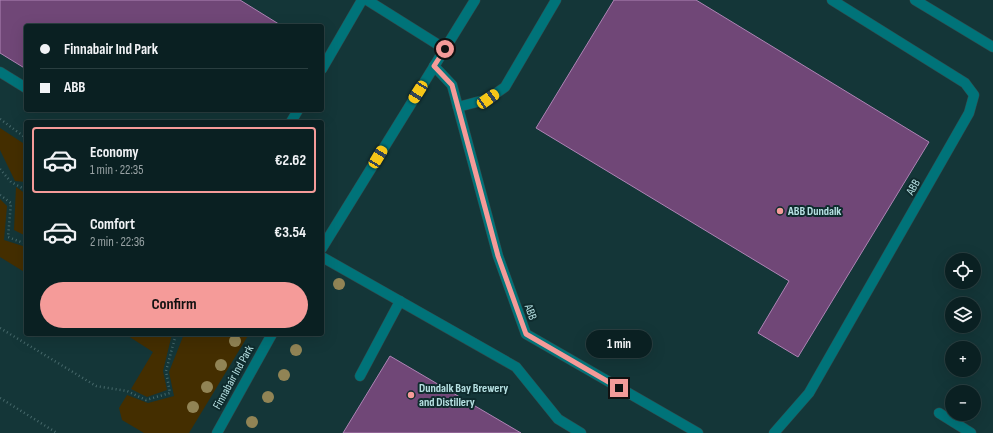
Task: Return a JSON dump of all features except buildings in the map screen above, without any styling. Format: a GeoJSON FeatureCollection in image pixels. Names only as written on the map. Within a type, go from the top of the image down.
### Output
{"type":"FeatureCollection","features":[{"type":"Feature","properties":{"kind":"street"},"geometry":{"type":"LineString","coordinates":[[324,66],[362,0]]}},
{"type":"Feature","properties":{"kind":"street"},"geometry":{"type":"LineString","coordinates":[[367,0],[445,49]]}},
{"type":"Feature","properties":{"kind":"street"},"geometry":{"type":"LineString","coordinates":[[324,245],[475,0]]}},
{"type":"Feature","properties":{"kind":"street"},"geometry":{"type":"LineString","coordinates":[[458,108],[488,99],[505,87],[556,0]]}},
{"type":"Feature","properties":{"kind":"street","name":"ABB"},"geometry":{"type":"LineString","coordinates":[[774,433],[809,393],[934,177],[969,113],[974,95],[965,83],[832,0]]}},
{"type":"Feature","properties":{"kind":"street"},"geometry":{"type":"LineString","coordinates":[[915,0],[993,47]]}},
{"type":"Feature","properties":{"kind":"street","name":"ABB"},"geometry":{"type":"LineString","coordinates":[[434,66],[452,85],[498,256],[526,334],[698,433]]}},
{"type":"Feature","properties":{"kind":"street"},"geometry":{"type":"LineString","coordinates":[[0,72],[24,87]]}},
{"type":"Feature","properties":{"kind":"street"},"geometry":{"type":"LineString","coordinates":[[324,258],[516,367],[558,418],[581,433]]}},
{"type":"Feature","properties":{"kind":"street"},"geometry":{"type":"LineString","coordinates":[[360,376],[400,301]]}},
{"type":"Feature","properties":{"kind":"street","name":"Finnabair Ind Park"},"geometry":{"type":"LineString","coordinates":[[217,433],[271,336]]}},
{"type":"Feature","properties":{"kind":"street"},"geometry":{"type":"LineString","coordinates":[[939,413],[971,433]]}},
{"type":"Feature","properties":{"kind":"path"},"geometry":{"type":"LineString","coordinates":[[0,119],[24,137]]}},
{"type":"Feature","properties":{"kind":"path"},"geometry":{"type":"LineString","coordinates":[[0,168],[11,182],[24,189]]}},
{"type":"Feature","properties":{"kind":"path"},"geometry":{"type":"LineString","coordinates":[[0,195],[11,203],[8,237],[24,243]]}},
{"type":"Feature","properties":{"kind":"path"},"geometry":{"type":"LineString","coordinates":[[0,328],[96,386],[127,391],[146,400],[170,393],[166,371],[175,336]]}},
{"type":"Feature","properties":{"kind":"path"},"geometry":{"type":"LineString","coordinates":[[0,398],[58,433]]}},
{"type":"Feature","properties":{"kind":"shaded area"},"geometry":{"type":"Polygon","coordinates":[[[0,0],[993,0],[993,433],[0,433],[0,0]]]}},
{"type":"Feature","properties":{"kind":"shaded area"},"geometry":{"type":"Polygon","coordinates":[[[0,128],[24,144],[24,182],[15,181],[0,150],[0,128]]]}},
{"type":"Feature","properties":{"kind":"shaded area"},"geometry":{"type":"Polygon","coordinates":[[[16,187],[24,193],[24,235],[14,230],[16,187]]]}},
{"type":"Feature","properties":{"kind":"shaded area"},"geometry":{"type":"Polygon","coordinates":[[[0,199],[7,206],[4,240],[24,246],[24,272],[0,257],[0,199]]]}},
{"type":"Feature","properties":{"kind":"shaded area"},"geometry":{"type":"Polygon","coordinates":[[[128,336],[172,336],[163,371],[167,390],[147,397],[131,389],[153,352],[128,336]]]}},
{"type":"Feature","properties":{"kind":"shaded area"},"geometry":{"type":"Polygon","coordinates":[[[183,336],[248,336],[189,433],[144,433],[122,420],[119,408],[127,395],[148,403],[174,396],[169,372],[183,336]]]}},
{"type":"Feature","properties":{"kind":"place","name":"ABB Dundalk"},"geometry":{"type":"Point","coordinates":[780,211]}},
{"type":"Feature","properties":{"kind":"place","name":"Dundalk Bay Brewery and Distillery"},"geometry":{"type":"Point","coordinates":[411,395]}},
{"type":"Feature","properties":{"kind":"route"},"geometry":{"type":"LineString","coordinates":[[445,49],[434,66],[452,85],[498,256],[526,334],[619,388]]}}]}
